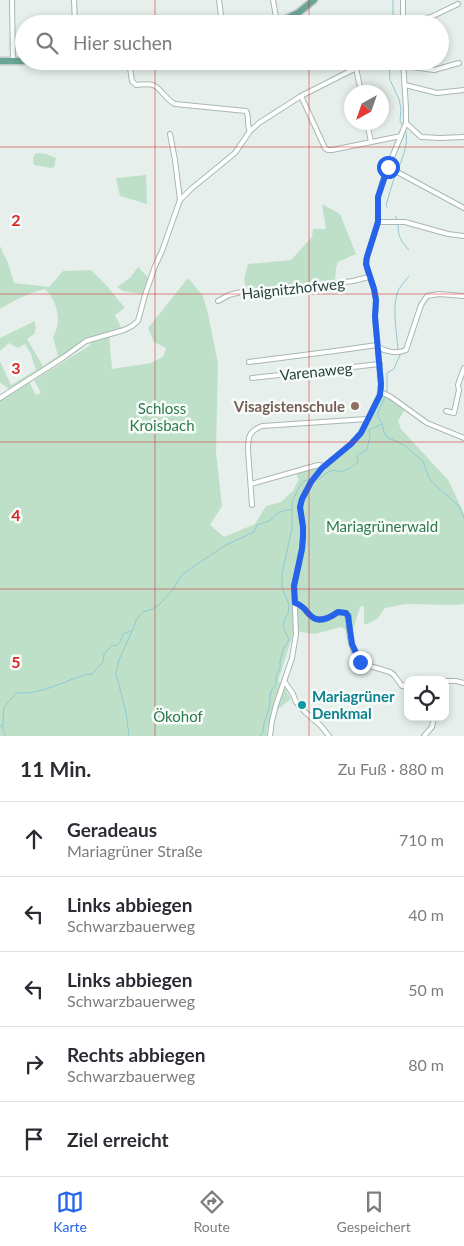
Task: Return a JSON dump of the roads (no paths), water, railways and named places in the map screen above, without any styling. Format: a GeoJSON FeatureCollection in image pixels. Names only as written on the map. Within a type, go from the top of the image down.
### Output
{"type":"FeatureCollection","features":[{"type":"Feature","properties":{"kind":"main road"},"geometry":{"type":"LineString","coordinates":[[294,15],[314,0]]}},
{"type":"Feature","properties":{"kind":"main road"},"geometry":{"type":"LineString","coordinates":[[0,62],[13,61]]}},
{"type":"Feature","properties":{"kind":"street"},"geometry":{"type":"LineString","coordinates":[[12,0],[13,61]]}},
{"type":"Feature","properties":{"kind":"street"},"geometry":{"type":"LineString","coordinates":[[74,0],[75,15]]}},
{"type":"Feature","properties":{"kind":"street"},"geometry":{"type":"LineString","coordinates":[[219,0],[221,15]]}},
{"type":"Feature","properties":{"kind":"street"},"geometry":{"type":"LineString","coordinates":[[273,0],[275,15]]}},
{"type":"Feature","properties":{"kind":"street"},"geometry":{"type":"LineString","coordinates":[[403,0],[403,15]]}},
{"type":"Feature","properties":{"kind":"street"},"geometry":{"type":"LineString","coordinates":[[435,15],[458,4]]}},
{"type":"Feature","properties":{"kind":"street"},"geometry":{"type":"LineString","coordinates":[[449,66],[459,63]]}},
{"type":"Feature","properties":{"kind":"street"},"geometry":{"type":"LineString","coordinates":[[130,70],[132,81],[136,85],[152,84],[169,101],[175,104],[246,111],[250,131]]}},
{"type":"Feature","properties":{"kind":"street"},"geometry":{"type":"LineString","coordinates":[[0,398],[86,341],[124,330],[138,321],[145,294],[180,200],[235,153],[250,131],[259,123],[301,96],[352,70]]}},
{"type":"Feature","properties":{"kind":"street"},"geometry":{"type":"LineString","coordinates":[[356,70],[360,85]]}},
{"type":"Feature","properties":{"kind":"street"},"geometry":{"type":"LineString","coordinates":[[275,736],[270,733],[276,705],[294,650],[296,634],[294,586],[302,549],[303,527],[300,507],[302,499],[317,474],[361,433],[367,419],[384,393],[375,317],[376,300],[366,260],[378,222],[378,197],[405,126],[404,70]]}},
{"type":"Feature","properties":{"kind":"street"},"geometry":{"type":"LineString","coordinates":[[405,85],[437,93],[464,90]]}},
{"type":"Feature","properties":{"kind":"street"},"geometry":{"type":"LineString","coordinates":[[301,96],[325,148],[328,150],[401,136]]}},
{"type":"Feature","properties":{"kind":"street"},"geometry":{"type":"LineString","coordinates":[[405,126],[421,136],[440,138],[464,137]]}},
{"type":"Feature","properties":{"kind":"street"},"geometry":{"type":"LineString","coordinates":[[369,130],[371,142]]}},
{"type":"Feature","properties":{"kind":"street"},"geometry":{"type":"LineString","coordinates":[[170,134],[180,200]]}},
{"type":"Feature","properties":{"kind":"street"},"geometry":{"type":"LineString","coordinates":[[388,167],[464,208]]}},
{"type":"Feature","properties":{"kind":"street"},"geometry":{"type":"LineString","coordinates":[[378,222],[405,222],[448,234],[464,236]]}},
{"type":"Feature","properties":{"kind":"street","name":"Haignitzhofweg"},"geometry":{"type":"LineString","coordinates":[[218,301],[229,295],[241,292],[301,288],[370,277]]}},
{"type":"Feature","properties":{"kind":"street"},"geometry":{"type":"LineString","coordinates":[[248,362],[378,346],[381,349],[400,353],[406,350],[421,305],[427,296],[439,294],[464,296]]}},
{"type":"Feature","properties":{"kind":"street","name":"Varenaweg"},"geometry":{"type":"LineString","coordinates":[[252,378],[380,364]]}},
{"type":"Feature","properties":{"kind":"street"},"geometry":{"type":"LineString","coordinates":[[446,411],[454,413],[459,390],[458,385],[464,368]]}},
{"type":"Feature","properties":{"kind":"street"},"geometry":{"type":"LineString","coordinates":[[384,393],[427,423],[464,438]]}},
{"type":"Feature","properties":{"kind":"street"},"geometry":{"type":"LineString","coordinates":[[252,505],[248,440],[253,430],[262,426],[367,419]]}},
{"type":"Feature","properties":{"kind":"street"},"geometry":{"type":"LineString","coordinates":[[251,484],[318,465],[325,466]]}},
{"type":"Feature","properties":{"kind":"street"},"geometry":{"type":"LineString","coordinates":[[295,603],[302,605],[317,620],[330,617],[338,612],[346,613],[352,644],[357,658],[363,664],[390,672],[404,686]]}},
{"type":"Feature","properties":{"kind":"street"},"geometry":{"type":"LineString","coordinates":[[284,681],[296,702],[329,736]]}},
{"type":"Feature","properties":{"kind":"street"},"geometry":{"type":"LineString","coordinates":[[449,681],[464,683]]}},
{"type":"Feature","properties":{"kind":"street"},"geometry":{"type":"LineString","coordinates":[[424,736],[432,727],[433,721]]}},
{"type":"Feature","properties":{"kind":"waterway"},"geometry":{"type":"LineString","coordinates":[[393,0],[393,15]]}},
{"type":"Feature","properties":{"kind":"waterway"},"geometry":{"type":"LineString","coordinates":[[389,70],[390,80],[399,99],[401,109],[400,121],[403,126]]}},
{"type":"Feature","properties":{"kind":"waterway"},"geometry":{"type":"LineString","coordinates":[[387,207],[392,185],[407,141],[405,129]]}},
{"type":"Feature","properties":{"kind":"waterway"},"geometry":{"type":"LineString","coordinates":[[395,216],[398,220]]}},
{"type":"Feature","properties":{"kind":"waterway"},"geometry":{"type":"LineString","coordinates":[[398,224],[400,238],[409,250]]}},
{"type":"Feature","properties":{"kind":"waterway"},"geometry":{"type":"LineString","coordinates":[[398,350],[395,302],[399,289],[409,276]]}},
{"type":"Feature","properties":{"kind":"waterway"},"geometry":{"type":"LineString","coordinates":[[400,355],[394,369],[387,373],[387,392],[378,412],[378,417],[387,437],[404,445],[423,461],[429,478],[458,505],[464,518]]}},
{"type":"Feature","properties":{"kind":"waterway"},"geometry":{"type":"LineString","coordinates":[[315,479],[319,479],[333,470],[339,472],[352,467],[358,462],[357,455],[367,450],[369,430],[382,424]]}},
{"type":"Feature","properties":{"kind":"waterway"},"geometry":{"type":"LineString","coordinates":[[260,736],[263,732],[264,722],[269,710],[271,693],[276,685],[276,676],[280,668],[284,647],[289,640],[283,627],[289,605],[282,587],[282,574],[292,528],[292,502],[299,487],[304,481],[311,479]]}},
{"type":"Feature","properties":{"kind":"waterway"},"geometry":{"type":"LineString","coordinates":[[0,727],[3,723],[4,707],[16,693],[38,691],[92,674],[103,662],[104,654],[111,646],[117,645],[123,634],[133,630],[136,620],[143,612],[160,604],[175,587],[183,574],[226,545],[254,532],[257,525],[269,521],[279,512],[292,509]]}},
{"type":"Feature","properties":{"kind":"waterway"},"geometry":{"type":"LineString","coordinates":[[129,736],[126,712],[116,674],[119,660],[132,631]]}},
{"type":"Feature","properties":{"kind":"waterway"},"geometry":{"type":"LineString","coordinates":[[3,725],[3,731],[6,736]]}},
{"type":"Feature","properties":{"kind":"place","name":"Visagistenschule"},"geometry":{"type":"Point","coordinates":[355,406]}},
{"type":"Feature","properties":{"kind":"place","name":"Mariagrüner Denkmal"},"geometry":{"type":"Point","coordinates":[302,705]}},
{"type":"Feature","properties":{"kind":"park label","name":"Schloss Kroisbach"},"geometry":{"type":"Point","coordinates":[162,416]}},
{"type":"Feature","properties":{"kind":"park label","name":"Mariagrünerwald"},"geometry":{"type":"Point","coordinates":[382,526]}},
{"type":"Feature","properties":{"kind":"park label","name":"Ökohof"},"geometry":{"type":"Point","coordinates":[178,716]}}]}
